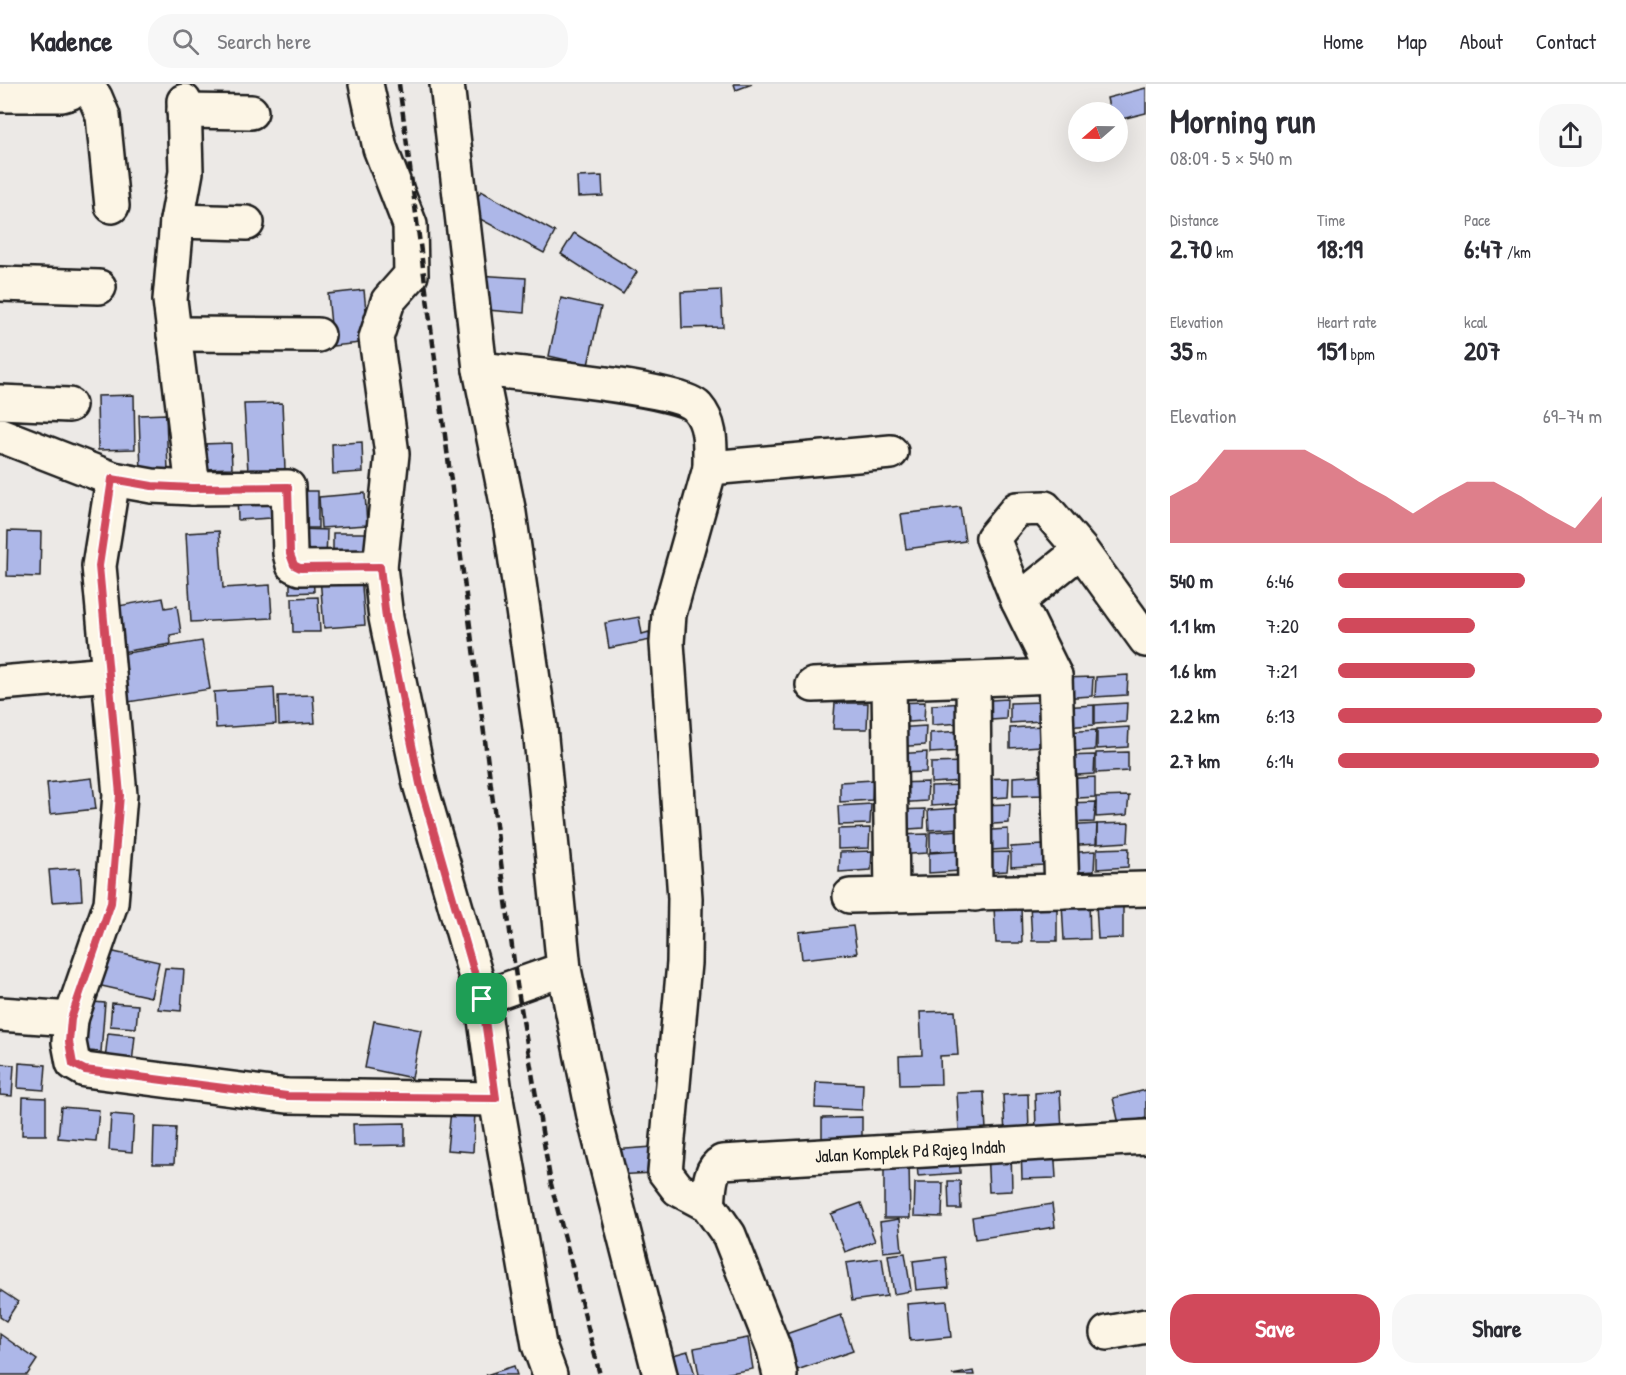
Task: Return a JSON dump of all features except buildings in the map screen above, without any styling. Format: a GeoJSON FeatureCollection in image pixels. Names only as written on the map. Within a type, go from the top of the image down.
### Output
{"type":"FeatureCollection","features":[{"type":"Feature","properties":{"kind":"street"},"geometry":{"type":"LineString","coordinates":[[0,95],[62,95],[69,93],[78,84],[95,98],[103,116],[112,206]]}},
{"type":"Feature","properties":{"kind":"street"},"geometry":{"type":"LineString","coordinates":[[366,84],[380,148],[410,225],[411,275],[388,301],[376,338],[392,453],[380,567],[386,618],[420,784],[482,999],[496,1098],[539,1345],[550,1375]]}},
{"type":"Feature","properties":{"kind":"street"},"geometry":{"type":"LineString","coordinates":[[447,84],[480,369],[508,513],[540,728],[564,969],[594,1116],[660,1375]]}},
{"type":"Feature","properties":{"kind":"street"},"geometry":{"type":"LineString","coordinates":[[193,488],[170,300],[177,221],[186,172],[184,106],[251,112]]}},
{"type":"Feature","properties":{"kind":"street"},"geometry":{"type":"LineString","coordinates":[[177,221],[247,223]]}},
{"type":"Feature","properties":{"kind":"street"},"geometry":{"type":"LineString","coordinates":[[0,284],[99,287]]}},
{"type":"Feature","properties":{"kind":"street"},"geometry":{"type":"LineString","coordinates":[[174,334],[318,335]]}},
{"type":"Feature","properties":{"kind":"street"},"geometry":{"type":"LineString","coordinates":[[480,369],[592,382],[678,397],[694,404],[705,417],[709,432],[710,468],[669,614],[667,643],[685,898],[684,963],[665,1172],[678,1189],[708,1205],[729,1235],[774,1349],[780,1375]]}},
{"type":"Feature","properties":{"kind":"street"},"geometry":{"type":"LineString","coordinates":[[0,402],[69,405]]}},
{"type":"Feature","properties":{"kind":"street"},"geometry":{"type":"LineString","coordinates":[[0,435],[112,479],[152,486],[193,488],[288,487],[290,554],[294,565],[300,568],[380,567]]}},
{"type":"Feature","properties":{"kind":"street"},"geometry":{"type":"LineString","coordinates":[[710,468],[891,452]]}},
{"type":"Feature","properties":{"kind":"street"},"geometry":{"type":"LineString","coordinates":[[112,479],[99,566],[120,795],[111,903],[71,1019],[69,1042],[73,1064],[85,1070],[287,1096],[496,1098]]}},
{"type":"Feature","properties":{"kind":"street"},"geometry":{"type":"LineString","coordinates":[[1062,891],[1055,676],[1018,601],[993,538],[1017,509],[1045,508],[1081,550],[1146,640]]}},
{"type":"Feature","properties":{"kind":"street"},"geometry":{"type":"LineString","coordinates":[[1018,601],[1081,550]]}},
{"type":"Feature","properties":{"kind":"street"},"geometry":{"type":"LineString","coordinates":[[0,683],[110,674]]}},
{"type":"Feature","properties":{"kind":"street"},"geometry":{"type":"LineString","coordinates":[[813,685],[1055,676]]}},
{"type":"Feature","properties":{"kind":"street"},"geometry":{"type":"LineString","coordinates":[[973,680],[975,894]]}},
{"type":"Feature","properties":{"kind":"street"},"geometry":{"type":"LineString","coordinates":[[889,683],[892,895]]}},
{"type":"Feature","properties":{"kind":"street"},"geometry":{"type":"LineString","coordinates":[[850,896],[1146,889]]}},
{"type":"Feature","properties":{"kind":"street"},"geometry":{"type":"LineString","coordinates":[[482,999],[564,969]]}},
{"type":"Feature","properties":{"kind":"street"},"geometry":{"type":"LineString","coordinates":[[0,1014],[71,1019]]}},
{"type":"Feature","properties":{"kind":"street","name":"Jalan Komplek Pd Rajeg Indah"},"geometry":{"type":"LineString","coordinates":[[708,1205],[712,1174],[717,1165],[722,1162],[1146,1137]]}},
{"type":"Feature","properties":{"kind":"street"},"geometry":{"type":"LineString","coordinates":[[1107,1333],[1146,1326]]}},
{"type":"Feature","properties":{"kind":"railway"},"geometry":{"type":"LineString","coordinates":[[399,84],[517,985],[551,1184],[600,1375]]}},
{"type":"Feature","properties":{"kind":"route"},"geometry":{"type":"LineString","coordinates":[[112,479],[152,486],[193,488],[288,487],[290,554],[294,565],[300,568],[380,567],[386,618],[420,784],[482,999],[496,1098],[287,1096],[218,1089],[85,1070],[73,1064],[69,1042],[71,1019],[111,903],[120,795],[99,566],[112,479]]}}]}
